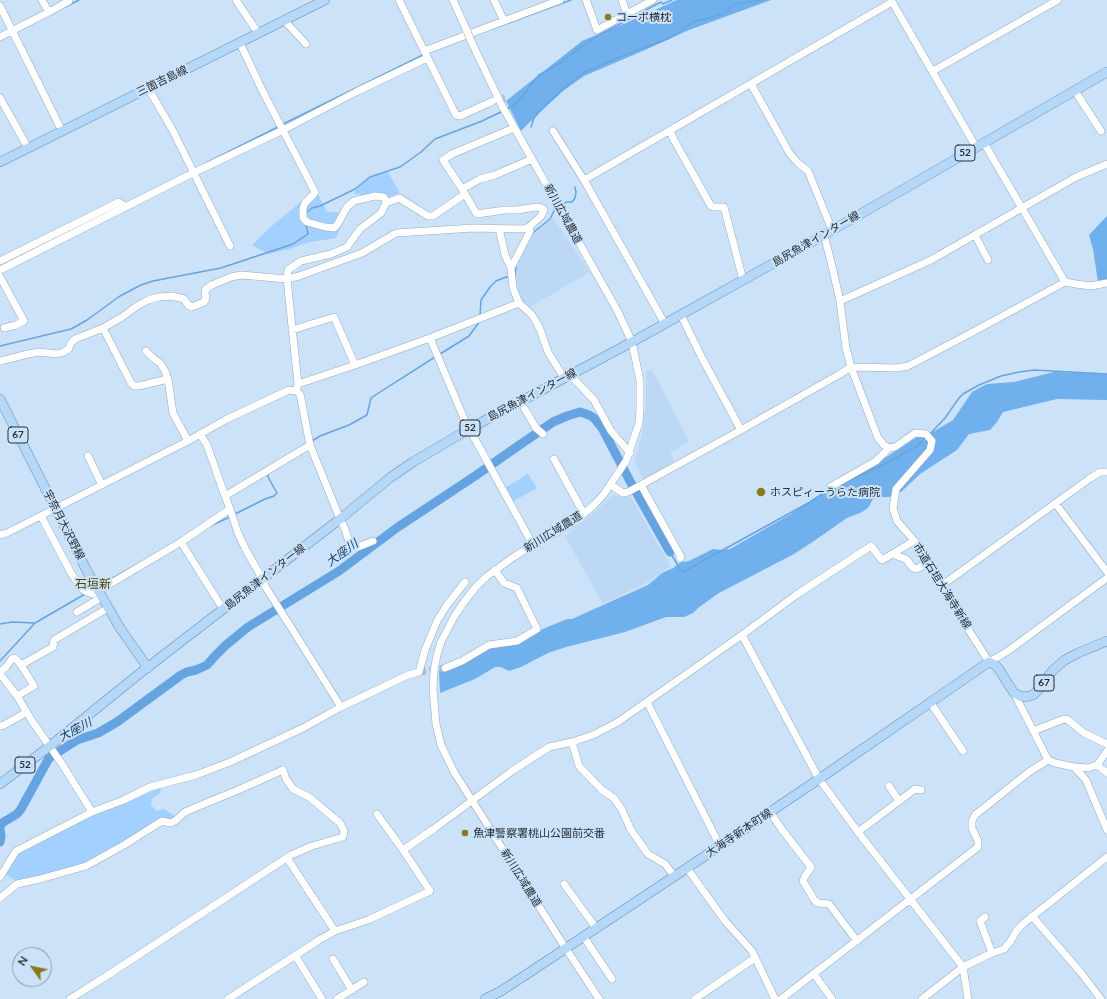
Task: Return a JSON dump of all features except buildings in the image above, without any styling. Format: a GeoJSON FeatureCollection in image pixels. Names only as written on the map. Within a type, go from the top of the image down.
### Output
{"type":"FeatureCollection","features":[{"type":"Feature","properties":{"kind":"main road","name":"三箇吉島線"},"geometry":{"type":"LineString","coordinates":[[0,162],[325,0]]}},
{"type":"Feature","properties":{"kind":"main road","name":"島尻魚津インター線"},"geometry":{"type":"LineString","coordinates":[[0,784],[397,473],[469,429],[632,342],[824,236],[1107,72]]}},
{"type":"Feature","properties":{"kind":"main road","name":"宇奈月大沢野線"},"geometry":{"type":"LineString","coordinates":[[0,399],[78,554],[100,594],[120,628],[148,668]]}},
{"type":"Feature","properties":{"kind":"main road","name":"67"},"geometry":{"type":"LineString","coordinates":[[1014,693],[1022,697],[1033,695],[1053,670],[1065,660],[1107,641]]}},
{"type":"Feature","properties":{"kind":"main road"},"geometry":{"type":"LineString","coordinates":[[989,662],[998,668],[1014,693]]}},
{"type":"Feature","properties":{"kind":"main road","name":"大海寺新本町線"},"geometry":{"type":"LineString","coordinates":[[485,999],[501,991],[720,846],[989,662]]}},
{"type":"Feature","properties":{"kind":"street"},"geometry":{"type":"LineString","coordinates":[[42,0],[49,12]]}},
{"type":"Feature","properties":{"kind":"street"},"geometry":{"type":"LineString","coordinates":[[0,36],[70,0]]}},
{"type":"Feature","properties":{"kind":"street"},"geometry":{"type":"LineString","coordinates":[[236,0],[258,33]]}},
{"type":"Feature","properties":{"kind":"street"},"geometry":{"type":"LineString","coordinates":[[399,0],[456,115],[460,116],[493,101]]}},
{"type":"Feature","properties":{"kind":"street","name":"新川広域農道"},"geometry":{"type":"LineString","coordinates":[[453,0],[504,110],[617,310],[632,342],[640,381],[639,423],[630,453],[611,485],[595,504],[584,514],[559,532],[533,545],[512,558],[486,576],[474,588],[454,617],[437,654],[434,670],[433,689],[436,724],[441,745],[454,772],[599,999]]}},
{"type":"Feature","properties":{"kind":"street"},"geometry":{"type":"LineString","coordinates":[[494,0],[504,21]]}},
{"type":"Feature","properties":{"kind":"street"},"geometry":{"type":"LineString","coordinates":[[424,51],[560,0]]}},
{"type":"Feature","properties":{"kind":"street"},"geometry":{"type":"LineString","coordinates":[[586,0],[597,30],[653,0]]}},
{"type":"Feature","properties":{"kind":"street"},"geometry":{"type":"LineString","coordinates":[[622,0],[627,14]]}},
{"type":"Feature","properties":{"kind":"street"},"geometry":{"type":"LineString","coordinates":[[933,71],[1058,0]]}},
{"type":"Feature","properties":{"kind":"street"},"geometry":{"type":"LineString","coordinates":[[584,180],[892,1],[933,71],[1022,208],[1065,282]]}},
{"type":"Feature","properties":{"kind":"street"},"geometry":{"type":"LineString","coordinates":[[0,6],[62,131]]}},
{"type":"Feature","properties":{"kind":"street"},"geometry":{"type":"LineString","coordinates":[[284,20],[306,44]]}},
{"type":"Feature","properties":{"kind":"street"},"geometry":{"type":"LineString","coordinates":[[240,43],[315,192],[314,195],[305,203],[303,208],[303,218],[307,222],[334,228],[348,207],[354,201],[375,196],[384,197],[386,203]]}},
{"type":"Feature","properties":{"kind":"street"},"geometry":{"type":"LineString","coordinates":[[0,270],[126,207],[192,170],[428,58]]}},
{"type":"Feature","properties":{"kind":"street"},"geometry":{"type":"LineString","coordinates":[[751,84],[790,154],[808,171],[832,230]]}},
{"type":"Feature","properties":{"kind":"street"},"geometry":{"type":"LineString","coordinates":[[148,88],[172,129],[230,246]]}},
{"type":"Feature","properties":{"kind":"street"},"geometry":{"type":"LineString","coordinates":[[1075,90],[1101,131]]}},
{"type":"Feature","properties":{"kind":"street"},"geometry":{"type":"LineString","coordinates":[[1,101],[28,148]]}},
{"type":"Feature","properties":{"kind":"street"},"geometry":{"type":"LineString","coordinates":[[0,361],[28,354],[48,352],[57,354],[64,352],[69,348],[75,339],[103,328],[137,306],[160,296],[172,296],[184,299],[188,305],[192,307],[204,302],[206,299],[206,289],[231,277],[241,275],[287,279],[299,276],[362,253],[396,233],[474,228],[523,229],[529,227],[542,216],[544,210],[538,207],[477,214],[464,191],[443,160],[452,154],[514,128]]}},
{"type":"Feature","properties":{"kind":"street"},"geometry":{"type":"LineString","coordinates":[[670,131],[711,206],[724,207],[743,280]]}},
{"type":"Feature","properties":{"kind":"street"},"geometry":{"type":"LineString","coordinates":[[553,132],[584,180],[665,324]]}},
{"type":"Feature","properties":{"kind":"street"},"geometry":{"type":"LineString","coordinates":[[373,541],[358,547],[353,547],[349,542],[310,445],[300,394],[297,387],[287,279],[288,270],[301,261],[331,254],[347,247],[360,229],[381,213],[386,203],[399,198],[428,216],[433,216],[480,179],[495,175],[532,159]]}},
{"type":"Feature","properties":{"kind":"street"},"geometry":{"type":"LineString","coordinates":[[840,301],[931,260],[1076,177],[1107,164]]}},
{"type":"Feature","properties":{"kind":"street"},"geometry":{"type":"LineString","coordinates":[[0,261],[119,202],[126,207]]}},
{"type":"Feature","properties":{"kind":"street"},"geometry":{"type":"LineString","coordinates":[[511,268],[530,231],[529,227]]}},
{"type":"Feature","properties":{"kind":"street"},"geometry":{"type":"LineString","coordinates":[[499,228],[505,255],[511,268],[518,303],[532,315],[537,322],[548,352],[567,377],[594,400],[611,431],[630,453]]}},
{"type":"Feature","properties":{"kind":"street"},"geometry":{"type":"LineString","coordinates":[[975,235],[988,260]]}},
{"type":"Feature","properties":{"kind":"street"},"geometry":{"type":"LineString","coordinates":[[824,236],[840,301],[846,348],[851,366],[878,438],[889,448],[876,461],[830,487]]}},
{"type":"Feature","properties":{"kind":"street"},"geometry":{"type":"LineString","coordinates":[[0,277],[24,321],[4,328]]}},
{"type":"Feature","properties":{"kind":"street"},"geometry":{"type":"LineString","coordinates":[[611,485],[623,493],[628,492],[741,430],[840,374],[851,366],[896,368],[908,366],[1065,282],[1091,286],[1107,283]]}},
{"type":"Feature","properties":{"kind":"street"},"geometry":{"type":"LineString","coordinates":[[0,535],[7,533],[188,441],[225,420],[289,390],[430,338],[518,303]]}},
{"type":"Feature","properties":{"kind":"street"},"geometry":{"type":"LineString","coordinates":[[681,315],[699,353],[741,430]]}},
{"type":"Feature","properties":{"kind":"street"},"geometry":{"type":"LineString","coordinates":[[292,330],[334,317],[355,365]]}},
{"type":"Feature","properties":{"kind":"street"},"geometry":{"type":"LineString","coordinates":[[103,328],[131,383],[134,386],[168,379]]}},
{"type":"Feature","properties":{"kind":"street"},"geometry":{"type":"LineString","coordinates":[[430,338],[469,429],[533,545]]}},
{"type":"Feature","properties":{"kind":"street"},"geometry":{"type":"LineString","coordinates":[[146,351],[160,363],[165,371],[168,379],[173,413],[188,441]]}},
{"type":"Feature","properties":{"kind":"street"},"geometry":{"type":"LineString","coordinates":[[520,401],[536,428],[543,434]]}},
{"type":"Feature","properties":{"kind":"street","name":"市道石垣大海寺新線"},"geometry":{"type":"LineString","coordinates":[[889,448],[895,447],[915,433],[926,434],[932,441],[930,450],[896,489],[893,508],[897,521],[919,546],[941,586],[989,662]]}},
{"type":"Feature","properties":{"kind":"street"},"geometry":{"type":"LineString","coordinates":[[200,434],[207,445],[238,533],[246,550],[265,586],[341,707]]}},
{"type":"Feature","properties":{"kind":"street"},"geometry":{"type":"LineString","coordinates":[[225,496],[310,445]]}},
{"type":"Feature","properties":{"kind":"street"},"geometry":{"type":"LineString","coordinates":[[88,456],[102,484]]}},
{"type":"Feature","properties":{"kind":"street"},"geometry":{"type":"LineString","coordinates":[[554,459],[584,514]]}},
{"type":"Feature","properties":{"kind":"street"},"geometry":{"type":"LineString","coordinates":[[941,586],[1089,479],[1100,472],[1107,472]]}},
{"type":"Feature","properties":{"kind":"street"},"geometry":{"type":"LineString","coordinates":[[641,485],[661,518],[681,557],[680,558]]}},
{"type":"Feature","properties":{"kind":"street"},"geometry":{"type":"LineString","coordinates":[[1056,503],[1107,572]]}},
{"type":"Feature","properties":{"kind":"street"},"geometry":{"type":"LineString","coordinates":[[77,612],[100,594],[230,509]]}},
{"type":"Feature","properties":{"kind":"street"},"geometry":{"type":"LineString","coordinates":[[40,516],[71,573],[81,588],[86,592],[100,594]]}},
{"type":"Feature","properties":{"kind":"street"},"geometry":{"type":"LineString","coordinates":[[403,850],[436,828],[535,755],[549,747],[572,742],[593,735],[618,722],[796,595],[871,546],[882,560],[914,541]]}},
{"type":"Feature","properties":{"kind":"street"},"geometry":{"type":"LineString","coordinates":[[181,542],[223,610]]}},
{"type":"Feature","properties":{"kind":"street"},"geometry":{"type":"LineString","coordinates":[[894,553],[897,556],[906,559],[913,568],[928,563]]}},
{"type":"Feature","properties":{"kind":"street"},"geometry":{"type":"LineString","coordinates":[[445,668],[462,661],[489,645],[516,641],[537,629],[517,588],[504,583],[495,570]]}},
{"type":"Feature","properties":{"kind":"street"},"geometry":{"type":"LineString","coordinates":[[989,662],[1008,651],[1107,578]]}},
{"type":"Feature","properties":{"kind":"street"},"geometry":{"type":"LineString","coordinates":[[0,877],[16,851],[92,812],[124,800],[150,787],[196,775],[230,762],[303,728],[341,707],[408,675],[419,672],[425,650],[437,621],[446,605],[465,582]]}},
{"type":"Feature","properties":{"kind":"street"},"geometry":{"type":"LineString","coordinates":[[21,665],[53,647],[54,640],[108,608]]}},
{"type":"Feature","properties":{"kind":"street"},"geometry":{"type":"LineString","coordinates":[[742,635],[819,779],[858,832],[963,967],[968,999]]}},
{"type":"Feature","properties":{"kind":"street"},"geometry":{"type":"LineString","coordinates":[[17,696],[34,686],[21,665],[14,658],[0,673],[17,696],[92,812]]}},
{"type":"Feature","properties":{"kind":"street"},"geometry":{"type":"LineString","coordinates":[[1014,693],[1048,760],[1074,767],[1088,768],[1097,765],[1107,751]]}},
{"type":"Feature","properties":{"kind":"street"},"geometry":{"type":"LineString","coordinates":[[647,702],[720,846]]}},
{"type":"Feature","properties":{"kind":"street"},"geometry":{"type":"LineString","coordinates":[[930,702],[963,751]]}},
{"type":"Feature","properties":{"kind":"street"},"geometry":{"type":"LineString","coordinates":[[0,726],[26,712]]}},
{"type":"Feature","properties":{"kind":"street"},"geometry":{"type":"LineString","coordinates":[[1033,731],[1064,718],[1084,733],[1107,744]]}},
{"type":"Feature","properties":{"kind":"street"},"geometry":{"type":"LineString","coordinates":[[572,742],[579,766],[602,790],[614,798],[632,830],[648,854],[665,864],[674,876]]}},
{"type":"Feature","properties":{"kind":"street"},"geometry":{"type":"LineString","coordinates":[[781,999],[978,847],[978,841],[972,828],[972,821],[976,814],[1030,772],[1048,760]]}},
{"type":"Feature","properties":{"kind":"street"},"geometry":{"type":"LineString","coordinates":[[1097,765],[1107,773]]}},
{"type":"Feature","properties":{"kind":"street"},"geometry":{"type":"LineString","coordinates":[[1074,767],[1086,780],[1107,830]]}},
{"type":"Feature","properties":{"kind":"street"},"geometry":{"type":"LineString","coordinates":[[0,898],[17,884],[86,866],[162,821],[175,821],[185,812],[283,770],[286,779],[293,789],[309,797],[340,823],[344,831],[343,837],[312,846],[291,855],[274,865],[105,978],[70,999]]}},
{"type":"Feature","properties":{"kind":"street"},"geometry":{"type":"LineString","coordinates":[[889,786],[899,802]]}},
{"type":"Feature","properties":{"kind":"street"},"geometry":{"type":"LineString","coordinates":[[858,832],[915,789],[921,790]]}},
{"type":"Feature","properties":{"kind":"street"},"geometry":{"type":"LineString","coordinates":[[770,812],[811,867],[803,881],[815,901],[818,903],[829,904],[857,941]]}},
{"type":"Feature","properties":{"kind":"street"},"geometry":{"type":"LineString","coordinates":[[228,999],[335,931],[368,920],[430,891],[377,814]]}},
{"type":"Feature","properties":{"kind":"street"},"geometry":{"type":"LineString","coordinates":[[922,999],[963,967],[1004,949],[1010,942],[1016,930],[1107,857]]}},
{"type":"Feature","properties":{"kind":"street"},"geometry":{"type":"LineString","coordinates":[[287,858],[335,931]]}},
{"type":"Feature","properties":{"kind":"street"},"geometry":{"type":"LineString","coordinates":[[687,868],[725,921],[752,952],[775,999]]}},
{"type":"Feature","properties":{"kind":"street"},"geometry":{"type":"LineString","coordinates":[[564,884],[596,928]]}},
{"type":"Feature","properties":{"kind":"street"},"geometry":{"type":"LineString","coordinates":[[1032,916],[1102,999]]}},
{"type":"Feature","properties":{"kind":"street"},"geometry":{"type":"LineString","coordinates":[[984,917],[980,921],[992,953]]}},
{"type":"Feature","properties":{"kind":"street"},"geometry":{"type":"LineString","coordinates":[[583,936],[612,979]]}},
{"type":"Feature","properties":{"kind":"street"},"geometry":{"type":"LineString","coordinates":[[295,956],[322,999]]}},
{"type":"Feature","properties":{"kind":"street"},"geometry":{"type":"LineString","coordinates":[[695,999],[755,958]]}},
{"type":"Feature","properties":{"kind":"street"},"geometry":{"type":"LineString","coordinates":[[333,959],[352,990]]}},
{"type":"Feature","properties":{"kind":"street"},"geometry":{"type":"LineString","coordinates":[[814,974],[832,999]]}},
{"type":"Feature","properties":{"kind":"street"},"geometry":{"type":"LineString","coordinates":[[337,999],[364,982]]}},
{"type":"Feature","properties":{"kind":"shaded area"},"geometry":{"type":"Polygon","coordinates":[[[677,0],[771,0],[689,30],[584,76],[563,91],[521,131],[506,101],[582,41],[677,0]]]}},
{"type":"Feature","properties":{"kind":"shaded area"},"geometry":{"type":"Polygon","coordinates":[[[388,172],[400,193],[388,197],[379,194],[354,194],[356,189],[369,178],[388,172]]]}},
{"type":"Feature","properties":{"kind":"shaded area"},"geometry":{"type":"Polygon","coordinates":[[[317,192],[327,212],[347,213],[336,238],[310,242],[268,254],[252,245],[275,223],[302,201],[317,192]]]}},
{"type":"Feature","properties":{"kind":"shaded area"},"geometry":{"type":"Polygon","coordinates":[[[1107,216],[1107,282],[1098,282],[1093,249],[1089,235],[1107,216]]]}},
{"type":"Feature","properties":{"kind":"shaded area"},"geometry":{"type":"Polygon","coordinates":[[[553,218],[590,272],[530,307],[522,300],[518,292],[516,274],[519,256],[529,238],[553,218]]]}},
{"type":"Feature","properties":{"kind":"shaded area"},"geometry":{"type":"Polygon","coordinates":[[[652,370],[689,441],[670,453],[676,464],[644,481],[634,461],[642,435],[646,402],[646,372],[652,370]]]}},
{"type":"Feature","properties":{"kind":"shaded area"},"geometry":{"type":"Polygon","coordinates":[[[1054,372],[1107,374],[1107,400],[1057,399],[1003,412],[990,430],[969,434],[957,450],[920,474],[901,492],[898,491],[934,448],[931,433],[953,420],[972,392],[987,384],[1014,382],[1054,372]]]}},
{"type":"Feature","properties":{"kind":"shaded area"},"geometry":{"type":"Polygon","coordinates":[[[926,436],[931,441],[928,449],[898,483],[890,497],[878,497],[873,499],[868,508],[847,518],[794,554],[719,593],[693,613],[684,617],[666,617],[625,632],[566,647],[548,653],[521,667],[509,671],[501,667],[495,667],[475,679],[440,693],[439,670],[448,668],[490,647],[538,631],[567,619],[572,619],[648,585],[662,573],[681,562],[689,561],[713,549],[730,549],[791,514],[828,489],[877,463],[917,437],[926,436]]]}},
{"type":"Feature","properties":{"kind":"shaded area"},"geometry":{"type":"Polygon","coordinates":[[[528,474],[537,488],[512,502],[505,488],[528,474]]]}},
{"type":"Feature","properties":{"kind":"shaded area"},"geometry":{"type":"Polygon","coordinates":[[[612,495],[625,497],[630,496],[671,567],[650,581],[603,604],[565,536],[596,511],[612,495]]]}},
{"type":"Feature","properties":{"kind":"shaded area"},"geometry":{"type":"Polygon","coordinates":[[[161,788],[160,793],[152,799],[151,805],[157,811],[164,809],[176,817],[166,819],[144,830],[88,862],[49,874],[16,881],[5,874],[18,852],[94,814],[161,788]]]}},
{"type":"Feature","properties":{"kind":"waterway"},"geometry":{"type":"LineString","coordinates":[[65,7],[79,0]]}},
{"type":"Feature","properties":{"kind":"waterway"},"geometry":{"type":"LineString","coordinates":[[492,29],[571,0]]}},
{"type":"Feature","properties":{"kind":"waterway"},"geometry":{"type":"LineString","coordinates":[[506,109],[513,106],[521,98],[539,75],[559,64],[599,35],[661,2],[663,4],[672,0]]}},
{"type":"Feature","properties":{"kind":"waterway"},"geometry":{"type":"LineString","coordinates":[[531,127],[534,118],[538,113],[565,87],[585,72],[670,38],[693,22],[723,14],[732,5],[761,0]]}},
{"type":"Feature","properties":{"kind":"waterway"},"geometry":{"type":"LineString","coordinates":[[283,124],[423,55]]}},
{"type":"Feature","properties":{"kind":"waterway"},"geometry":{"type":"LineString","coordinates":[[306,213],[312,208],[320,206],[355,189],[370,177],[400,167],[421,152],[435,139],[482,121],[503,111]]}},
{"type":"Feature","properties":{"kind":"waterway"},"geometry":{"type":"LineString","coordinates":[[206,163],[278,127]]}},
{"type":"Feature","properties":{"kind":"waterway"},"geometry":{"type":"LineString","coordinates":[[563,205],[566,202],[572,202],[575,198],[575,187]]}},
{"type":"Feature","properties":{"kind":"waterway"},"geometry":{"type":"LineString","coordinates":[[532,234],[550,219],[555,209]]}},
{"type":"Feature","properties":{"kind":"waterway"},"geometry":{"type":"LineString","coordinates":[[0,266],[99,216]]}},
{"type":"Feature","properties":{"kind":"waterway"},"geometry":{"type":"LineString","coordinates":[[0,346],[71,329],[87,320],[120,296],[141,285],[153,281],[221,268],[293,244],[308,234],[306,225]]}},
{"type":"Feature","properties":{"kind":"waterway"},"geometry":{"type":"LineString","coordinates":[[515,279],[516,266]]}},
{"type":"Feature","properties":{"kind":"waterway"},"geometry":{"type":"LineString","coordinates":[[480,316],[481,300],[490,287],[496,281],[506,277],[510,278]]}},
{"type":"Feature","properties":{"kind":"waterway"},"geometry":{"type":"LineString","coordinates":[[440,354],[469,336],[480,321]]}},
{"type":"Feature","properties":{"kind":"waterway"},"geometry":{"type":"LineString","coordinates":[[312,441],[320,436],[349,425],[367,415],[371,398],[435,357]]}},
{"type":"Feature","properties":{"kind":"waterway"},"geometry":{"type":"LineString","coordinates":[[929,435],[945,418],[963,394],[979,385],[1001,376],[1034,370],[1107,374]]}},
{"type":"Feature","properties":{"kind":"waterway","name":"大座川"},"geometry":{"type":"LineString","coordinates":[[0,827],[2,823],[17,814],[21,809],[49,758],[77,740],[98,733],[117,722],[181,675],[207,665],[226,645],[248,627],[339,571],[398,527],[553,422],[567,416],[580,412],[589,415],[594,418],[602,428],[670,552]]}},
{"type":"Feature","properties":{"kind":"waterway"},"geometry":{"type":"LineString","coordinates":[[846,482],[889,462],[917,446],[926,437]]}},
{"type":"Feature","properties":{"kind":"waterway"},"geometry":{"type":"LineString","coordinates":[[235,514],[274,496],[277,493],[268,477],[268,474]]}},
{"type":"Feature","properties":{"kind":"waterway"},"geometry":{"type":"LineString","coordinates":[[670,552],[683,572],[810,502],[830,489]]}},
{"type":"Feature","properties":{"kind":"waterway"},"geometry":{"type":"LineString","coordinates":[[210,526],[230,517]]}},
{"type":"Feature","properties":{"kind":"waterway"},"geometry":{"type":"LineString","coordinates":[[99,586],[136,565]]}},
{"type":"Feature","properties":{"kind":"waterway"},"geometry":{"type":"LineString","coordinates":[[0,661],[35,623],[85,594]]}},
{"type":"Feature","properties":{"kind":"waterway"},"geometry":{"type":"LineString","coordinates":[[0,624],[12,622],[35,623]]}},
{"type":"Feature","properties":{"kind":"waterway","name":"大座川"},"geometry":{"type":"LineString","coordinates":[[0,830],[0,842]]}},
{"type":"Feature","properties":{"kind":"tunnel"},"geometry":{"type":"LineString","coordinates":[[493,101],[505,98]]}},
{"type":"Feature","properties":{"kind":"tunnel"},"geometry":{"type":"LineString","coordinates":[[419,672],[445,668]]}},
{"type":"Feature","properties":{"kind":"place","name":"コーポ横枕"},"geometry":{"type":"Point","coordinates":[608,17]}},
{"type":"Feature","properties":{"kind":"place","name":"ホスピィーうらた病院"},"geometry":{"type":"Point","coordinates":[761,492]}},
{"type":"Feature","properties":{"kind":"place","name":"魚津警察署桃山公園前交番"},"geometry":{"type":"Point","coordinates":[465,833]}},
{"type":"Feature","properties":{"kind":"district","name":"石垣新"},"geometry":{"type":"Point","coordinates":[93,584]}}]}
